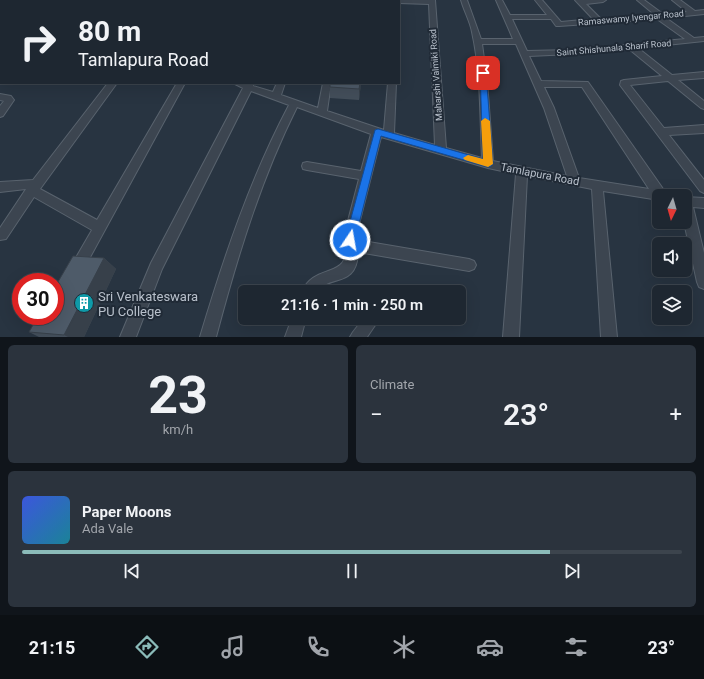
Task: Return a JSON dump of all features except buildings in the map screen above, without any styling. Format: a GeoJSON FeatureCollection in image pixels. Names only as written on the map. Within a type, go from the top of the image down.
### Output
{"type":"FeatureCollection","features":[{"type":"Feature","properties":{"kind":"street"},"geometry":{"type":"LineString","coordinates":[[464,0],[466,10],[475,30],[483,73],[488,164]]}},
{"type":"Feature","properties":{"kind":"street"},"geometry":{"type":"LineString","coordinates":[[499,0],[549,108],[575,182]]}},
{"type":"Feature","properties":{"kind":"street"},"geometry":{"type":"LineString","coordinates":[[538,0],[552,17]]}},
{"type":"Feature","properties":{"kind":"street"},"geometry":{"type":"LineString","coordinates":[[579,1],[603,0]]}},
{"type":"Feature","properties":{"kind":"street"},"geometry":{"type":"LineString","coordinates":[[640,0],[660,17],[692,40]]}},
{"type":"Feature","properties":{"kind":"street"},"geometry":{"type":"LineString","coordinates":[[675,0],[693,12]]}},
{"type":"Feature","properties":{"kind":"street"},"geometry":{"type":"LineString","coordinates":[[400,1],[432,1]]}},
{"type":"Feature","properties":{"kind":"street","name":"Maharshi Valmiki Road"},"geometry":{"type":"LineString","coordinates":[[432,1],[441,150]]}},
{"type":"Feature","properties":{"kind":"street"},"geometry":{"type":"LineString","coordinates":[[579,1],[599,21]]}},
{"type":"Feature","properties":{"kind":"street","name":"Ramaswamy Iyengar Road"},"geometry":{"type":"LineString","coordinates":[[552,17],[559,24],[660,17],[693,12],[704,12]]}},
{"type":"Feature","properties":{"kind":"street"},"geometry":{"type":"LineString","coordinates":[[507,17],[552,17]]}},
{"type":"Feature","properties":{"kind":"street","name":"Saint Shishunala Sharif Road"},"geometry":{"type":"LineString","coordinates":[[525,54],[632,47],[704,39]]}},
{"type":"Feature","properties":{"kind":"street"},"geometry":{"type":"LineString","coordinates":[[477,41],[518,42]]}},
{"type":"Feature","properties":{"kind":"street"},"geometry":{"type":"LineString","coordinates":[[632,47],[669,79],[704,106]]}},
{"type":"Feature","properties":{"kind":"street"},"geometry":{"type":"LineString","coordinates":[[704,75],[624,83],[660,132],[700,178],[704,188]]}},
{"type":"Feature","properties":{"kind":"street"},"geometry":{"type":"LineString","coordinates":[[2,235],[35,187],[112,84]]}},
{"type":"Feature","properties":{"kind":"street"},"geometry":{"type":"LineString","coordinates":[[70,281],[180,84]]}},
{"type":"Feature","properties":{"kind":"street"},"geometry":{"type":"LineString","coordinates":[[276,97],[280,84]]}},
{"type":"Feature","properties":{"kind":"street"},"geometry":{"type":"LineString","coordinates":[[322,111],[327,84]]}},
{"type":"Feature","properties":{"kind":"street"},"geometry":{"type":"LineString","coordinates":[[314,285],[340,274],[349,267],[352,262],[352,244],[350,236],[366,176],[383,133],[392,84]]}},
{"type":"Feature","properties":{"kind":"street"},"geometry":{"type":"LineString","coordinates":[[538,84],[586,84],[656,189]]}},
{"type":"Feature","properties":{"kind":"street"},"geometry":{"type":"LineString","coordinates":[[128,337],[156,267],[245,85]]}},
{"type":"Feature","properties":{"kind":"street","name":"Tamlapura Road"},"geometry":{"type":"LineString","coordinates":[[245,85],[294,104],[322,111],[383,133],[488,164],[575,182],[652,194]]}},
{"type":"Feature","properties":{"kind":"street"},"geometry":{"type":"LineString","coordinates":[[0,97],[8,98],[9,100],[0,114]]}},
{"type":"Feature","properties":{"kind":"street"},"geometry":{"type":"LineString","coordinates":[[208,337],[226,271],[250,199],[277,134],[294,104]]}},
{"type":"Feature","properties":{"kind":"street"},"geometry":{"type":"LineString","coordinates":[[660,132],[704,129]]}},
{"type":"Feature","properties":{"kind":"street"},"geometry":{"type":"LineString","coordinates":[[307,166],[366,176]]}},
{"type":"Feature","properties":{"kind":"street"},"geometry":{"type":"LineString","coordinates":[[511,337],[522,172]]}},
{"type":"Feature","properties":{"kind":"street"},"geometry":{"type":"LineString","coordinates":[[597,185],[608,337]]}},
{"type":"Feature","properties":{"kind":"street"},"geometry":{"type":"LineString","coordinates":[[0,187],[35,187],[100,228]]}},
{"type":"Feature","properties":{"kind":"street"},"geometry":{"type":"LineString","coordinates":[[692,202],[704,203]]}},
{"type":"Feature","properties":{"kind":"street"},"geometry":{"type":"LineString","coordinates":[[692,229],[704,282]]}},
{"type":"Feature","properties":{"kind":"street"},"geometry":{"type":"LineString","coordinates":[[352,244],[356,246],[469,265]]}},
{"type":"Feature","properties":{"kind":"street"},"geometry":{"type":"LineString","coordinates":[[293,337],[297,325]]}},
{"type":"Feature","properties":{"kind":"street"},"geometry":{"type":"LineString","coordinates":[[358,337],[367,325]]}},
{"type":"Feature","properties":{"kind":"slow traffic"},"geometry":{"type":"LineString","coordinates":[[468,158],[488,164],[485,121]]}},
{"type":"Feature","properties":{"kind":"place","name":"Sri Venkateswara PU College"},"geometry":{"type":"Point","coordinates":[84,303]}},
{"type":"Feature","properties":{"kind":"route"},"geometry":{"type":"LineString","coordinates":[[350,240],[378,132],[488,164],[483,73]]}}]}
